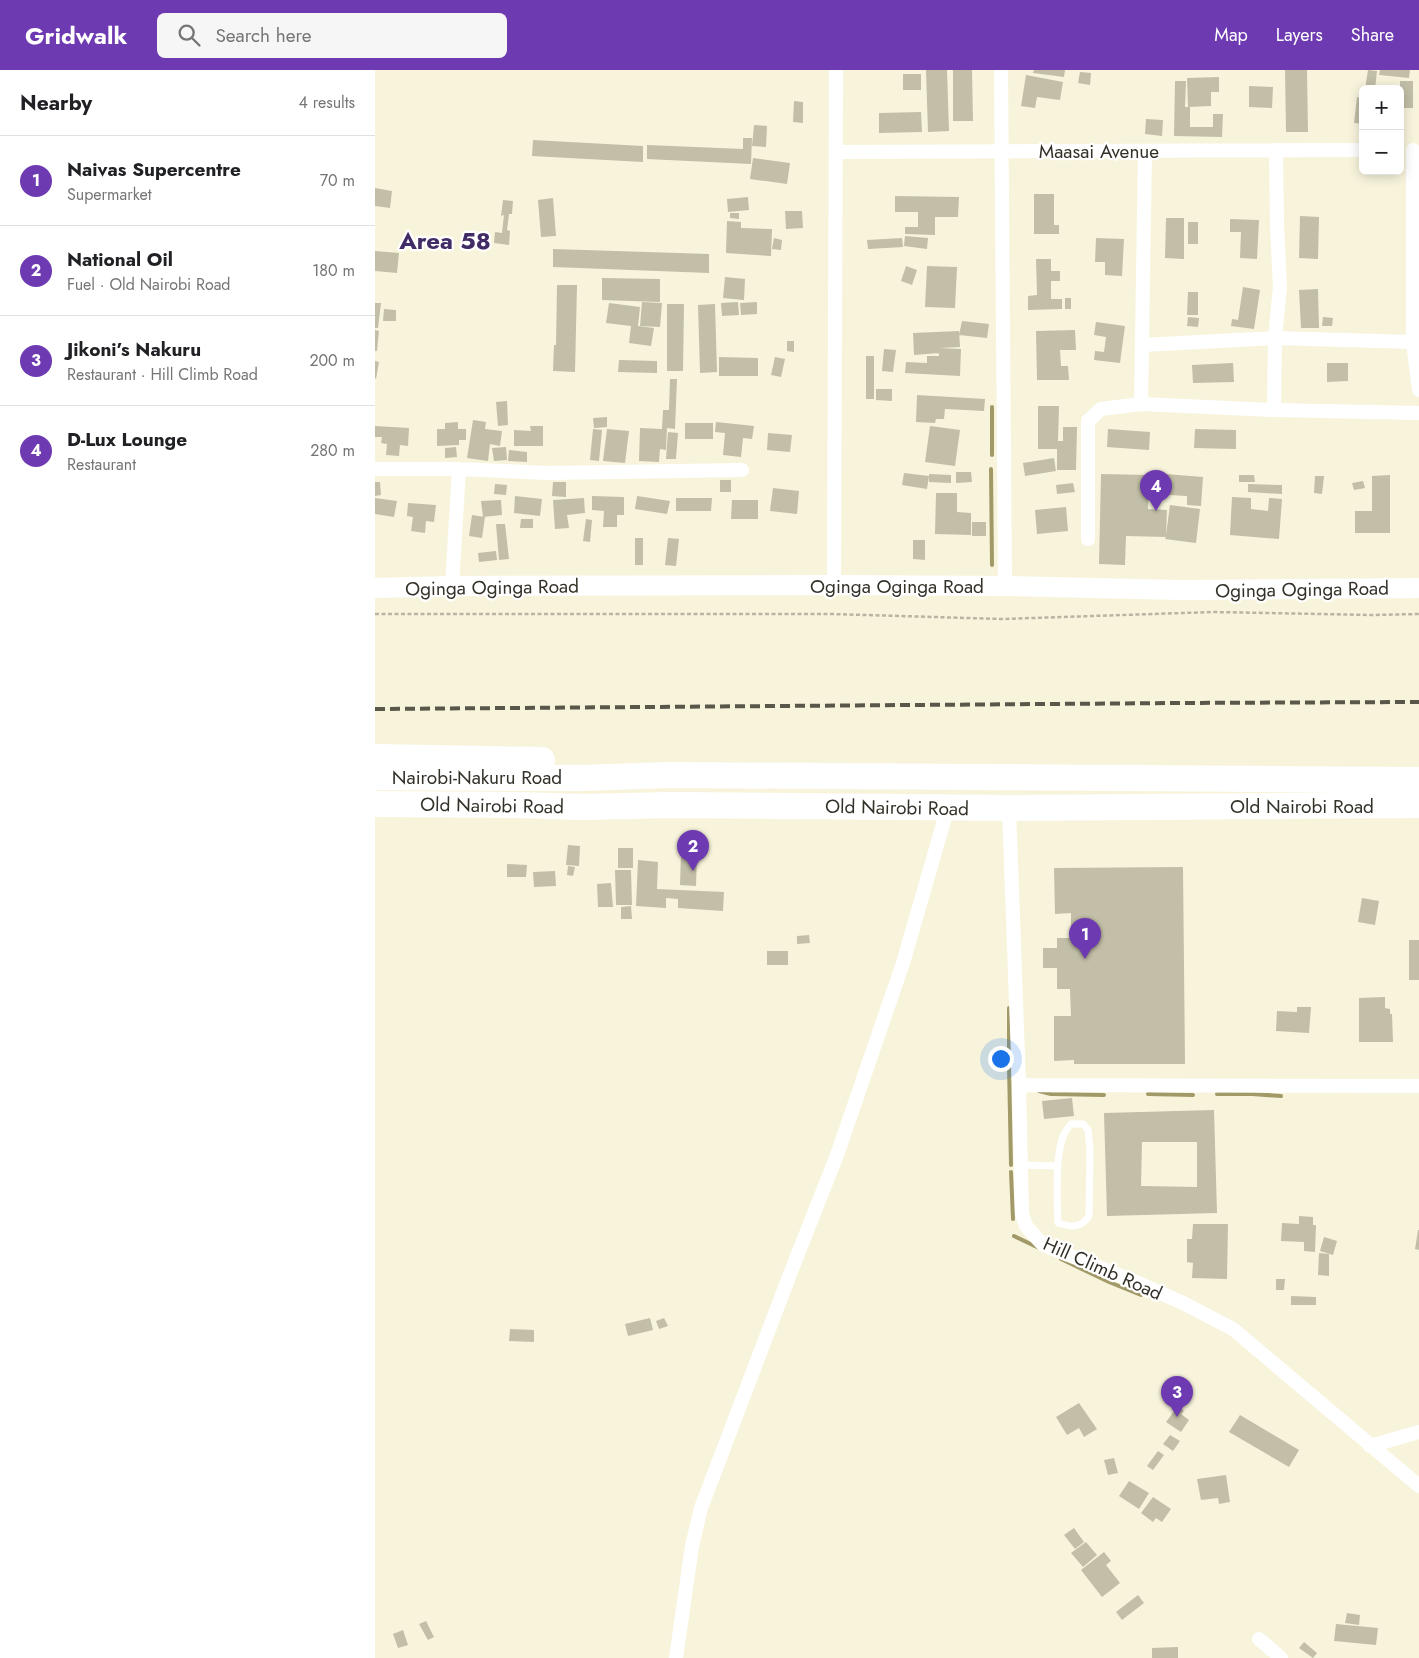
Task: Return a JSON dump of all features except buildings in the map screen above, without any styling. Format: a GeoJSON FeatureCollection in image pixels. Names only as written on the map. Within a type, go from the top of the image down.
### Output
{"type":"FeatureCollection","features":[{"type":"Feature","properties":{"kind":"highway"},"geometry":{"type":"LineString","coordinates":[[375,757],[542,760],[670,775]]}},
{"type":"Feature","properties":{"kind":"highway","name":"Old Nairobi Road"},"geometry":{"type":"LineString","coordinates":[[580,778],[670,775],[1419,780]]}},
{"type":"Feature","properties":{"kind":"highway","name":"Nairobi-Nakuru Road"},"geometry":{"type":"LineString","coordinates":[[375,777],[580,778]]}},
{"type":"Feature","properties":{"kind":"highway","name":"Old Nairobi Road"},"geometry":{"type":"LineString","coordinates":[[375,804],[584,807],[671,805],[1009,808],[1419,805]]}},
{"type":"Feature","properties":{"kind":"highway"},"geometry":{"type":"LineString","coordinates":[[375,819],[560,822],[616,817],[671,805]]}},
{"type":"Feature","properties":{"kind":"street"},"geometry":{"type":"LineString","coordinates":[[835,70],[835,585]]}},
{"type":"Feature","properties":{"kind":"street"},"geometry":{"type":"LineString","coordinates":[[1001,70],[1005,586]]}},
{"type":"Feature","properties":{"kind":"street"},"geometry":{"type":"LineString","coordinates":[[1274,410],[1275,338],[1280,287],[1276,150]]}},
{"type":"Feature","properties":{"kind":"street","name":"Maasai Avenue"},"geometry":{"type":"LineString","coordinates":[[836,152],[1359,150]]}},
{"type":"Feature","properties":{"kind":"street"},"geometry":{"type":"LineString","coordinates":[[1411,150],[1413,342],[1419,390]]}},
{"type":"Feature","properties":{"kind":"street"},"geometry":{"type":"LineString","coordinates":[[1141,404],[1145,151]]}},
{"type":"Feature","properties":{"kind":"street"},"geometry":{"type":"LineString","coordinates":[[1142,345],[1275,338],[1413,342]]}},
{"type":"Feature","properties":{"kind":"street"},"geometry":{"type":"LineString","coordinates":[[1088,539],[1089,421],[1101,408],[1141,404],[1419,414]]}},
{"type":"Feature","properties":{"kind":"street"},"geometry":{"type":"LineString","coordinates":[[375,469],[459,469],[548,473],[742,470]]}},
{"type":"Feature","properties":{"kind":"street"},"geometry":{"type":"LineString","coordinates":[[452,586],[459,469]]}},
{"type":"Feature","properties":{"kind":"street","name":"Oginga Oginga Road"},"geometry":{"type":"LineString","coordinates":[[375,588],[835,585],[1182,590],[1419,588]]}},
{"type":"Feature","properties":{"kind":"street"},"geometry":{"type":"LineString","coordinates":[[676,1658],[692,1546],[701,1508],[837,1155],[903,963],[948,807]]}},
{"type":"Feature","properties":{"kind":"street","name":"Hill Climb Road"},"geometry":{"type":"LineString","coordinates":[[1009,808],[1022,1214],[1026,1226],[1043,1244],[1135,1282],[1227,1326],[1419,1486]]}},
{"type":"Feature","properties":{"kind":"street"},"geometry":{"type":"LineString","coordinates":[[1019,1085],[1419,1086]]}},
{"type":"Feature","properties":{"kind":"street"},"geometry":{"type":"LineString","coordinates":[[1370,1446],[1419,1432]]}},
{"type":"Feature","properties":{"kind":"street"},"geometry":{"type":"LineString","coordinates":[[1259,1639],[1281,1658]]}},
{"type":"Feature","properties":{"kind":"lane"},"geometry":{"type":"LineString","coordinates":[[1071,1124],[1083,1124],[1088,1130],[1090,1150],[1089,1216],[1084,1223],[1076,1226],[1058,1223],[1058,1166],[1064,1133],[1071,1124]]}},
{"type":"Feature","properties":{"kind":"lane"},"geometry":{"type":"LineString","coordinates":[[1021,1165],[1058,1166]]}},
{"type":"Feature","properties":{"kind":"path"},"geometry":{"type":"LineString","coordinates":[[375,614],[832,614],[1001,619],[1213,612],[1419,614]]}},
{"type":"Feature","properties":{"kind":"waterway"},"geometry":{"type":"LineString","coordinates":[[992,407],[992,455]]}},
{"type":"Feature","properties":{"kind":"waterway"},"geometry":{"type":"LineString","coordinates":[[991,469],[992,565]]}},
{"type":"Feature","properties":{"kind":"waterway"},"geometry":{"type":"LineString","coordinates":[[1009,1008],[1009,1058]]}},
{"type":"Feature","properties":{"kind":"waterway"},"geometry":{"type":"LineString","coordinates":[[1009,1066],[1011,1165]]}},
{"type":"Feature","properties":{"kind":"waterway"},"geometry":{"type":"LineString","coordinates":[[1039,1091],[1051,1094],[1104,1095]]}},
{"type":"Feature","properties":{"kind":"waterway"},"geometry":{"type":"LineString","coordinates":[[1148,1094],[1193,1095]]}},
{"type":"Feature","properties":{"kind":"waterway"},"geometry":{"type":"LineString","coordinates":[[1217,1094],[1281,1096]]}},
{"type":"Feature","properties":{"kind":"waterway"},"geometry":{"type":"LineString","coordinates":[[1011,1172],[1013,1219]]}},
{"type":"Feature","properties":{"kind":"waterway"},"geometry":{"type":"LineString","coordinates":[[1014,1236],[1039,1248]]}},
{"type":"Feature","properties":{"kind":"waterway"},"geometry":{"type":"LineString","coordinates":[[1061,1259],[1141,1295]]}},
{"type":"Feature","properties":{"kind":"railway"},"geometry":{"type":"LineString","coordinates":[[375,709],[1419,702]]}},
{"type":"Feature","properties":{"kind":"place","name":"D-Lux Lounge"},"geometry":{"type":"Point","coordinates":[1156,511]}},
{"type":"Feature","properties":{"kind":"place","name":"National Oil"},"geometry":{"type":"Point","coordinates":[693,871]}},
{"type":"Feature","properties":{"kind":"place","name":"Naivas Supercentre"},"geometry":{"type":"Point","coordinates":[1085,959]}},
{"type":"Feature","properties":{"kind":"place","name":"Jikoni’s Nakuru"},"geometry":{"type":"Point","coordinates":[1177,1417]}},
{"type":"Feature","properties":{"kind":"district","name":"Area 58"},"geometry":{"type":"Point","coordinates":[445,241]}}]}
